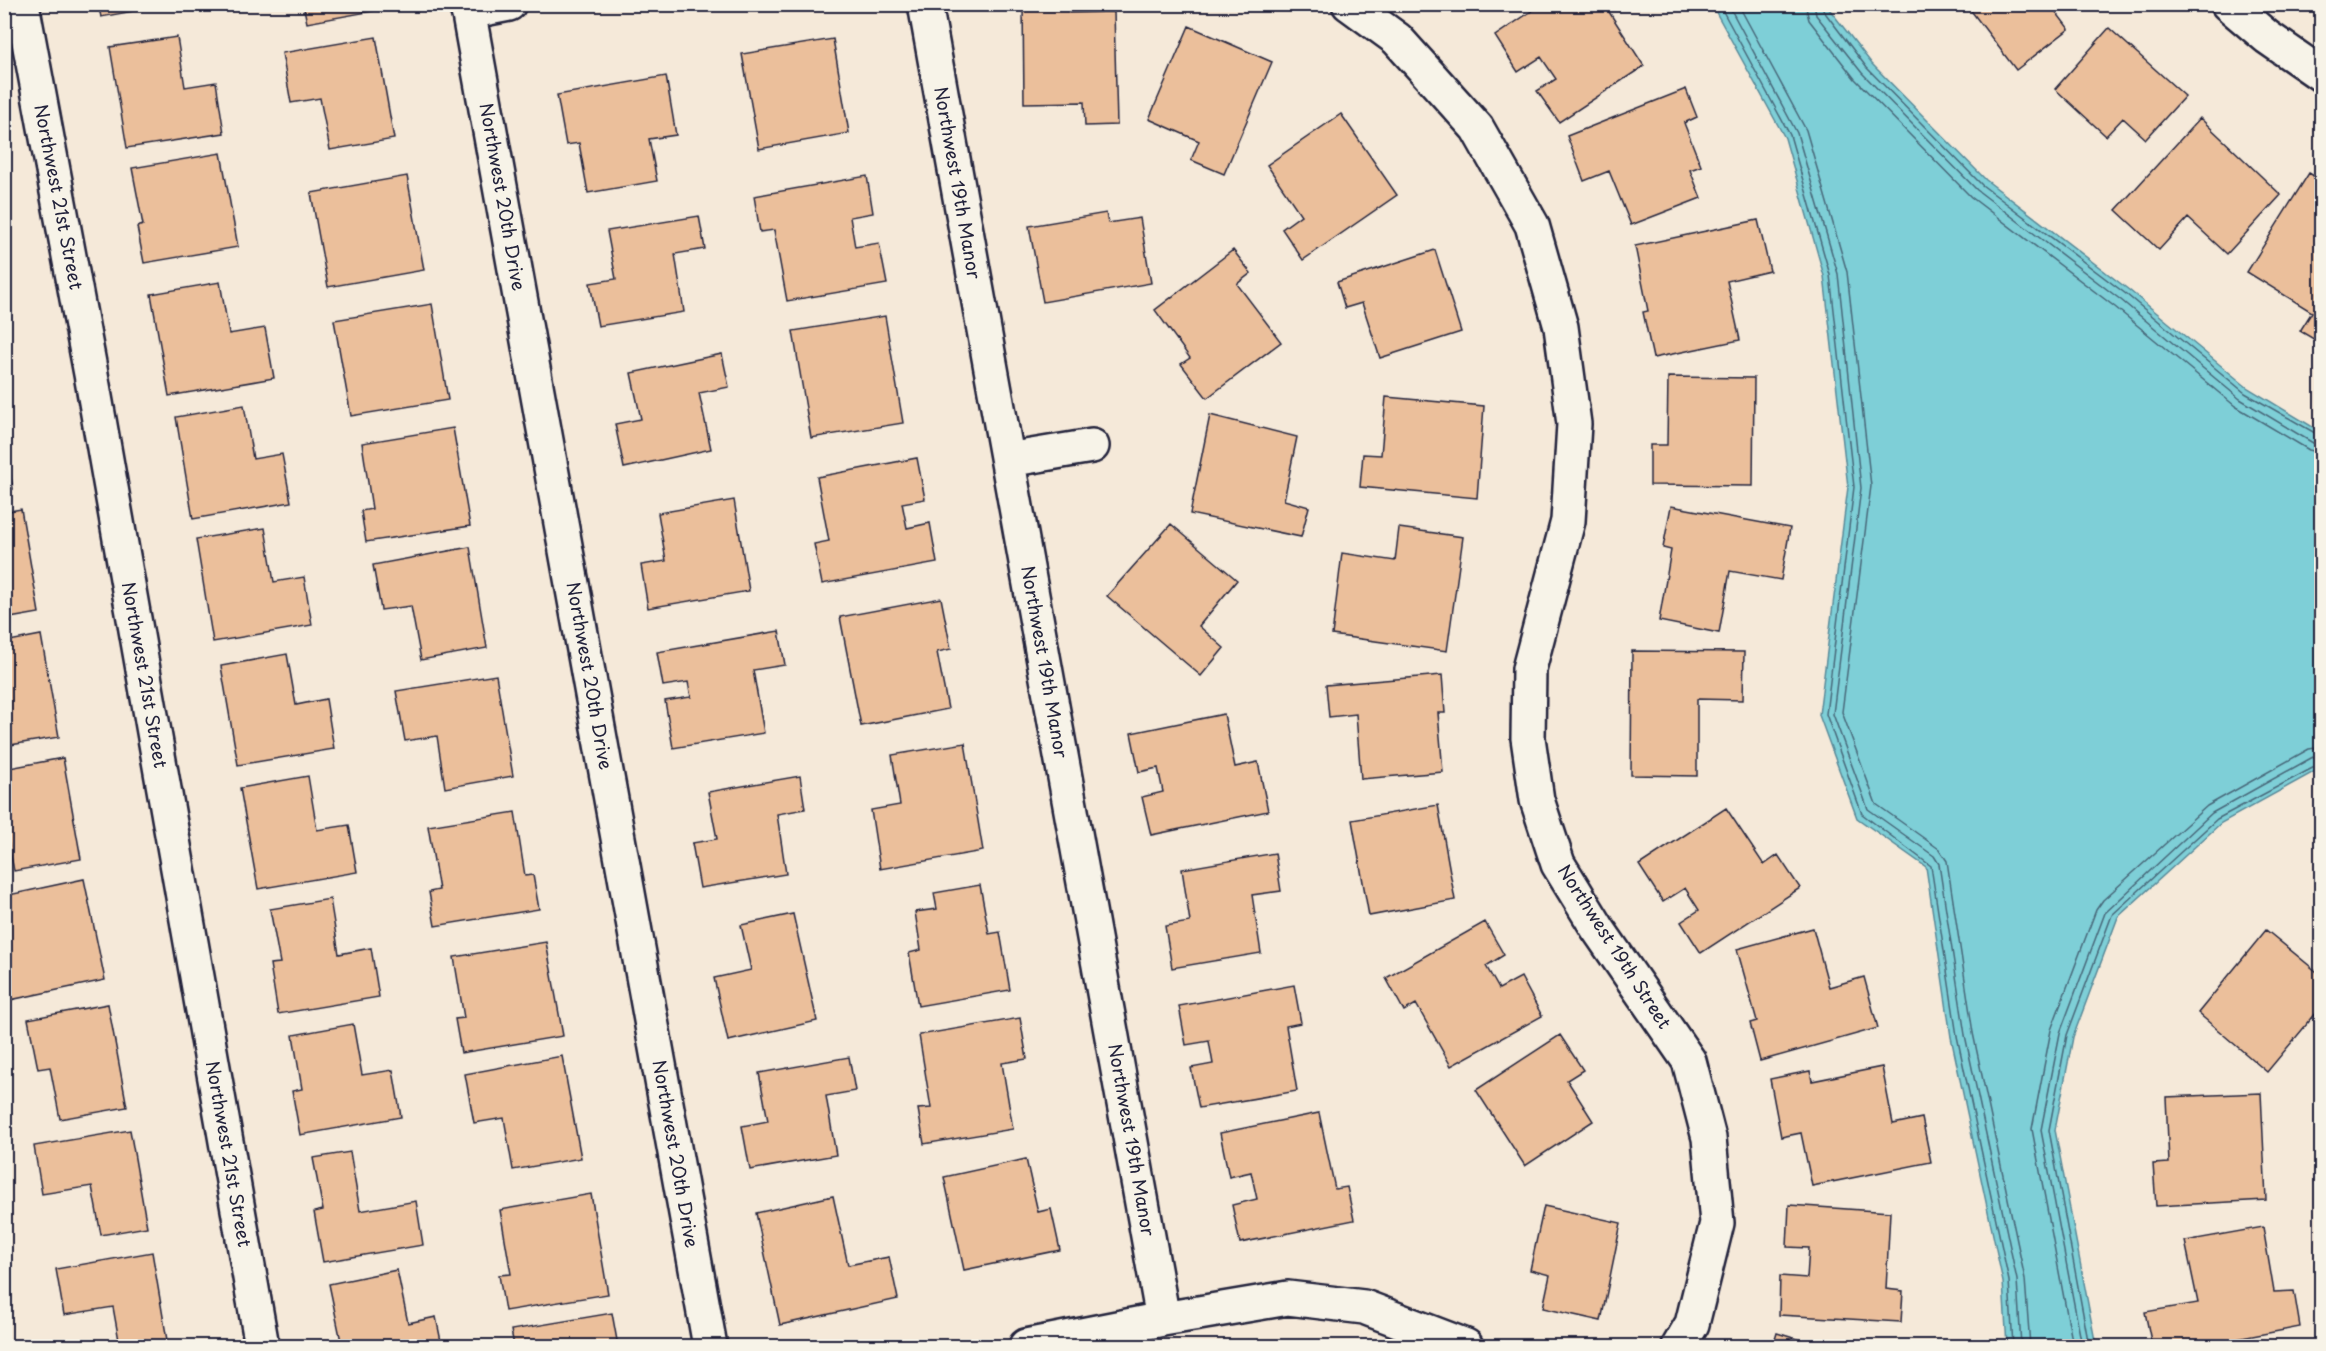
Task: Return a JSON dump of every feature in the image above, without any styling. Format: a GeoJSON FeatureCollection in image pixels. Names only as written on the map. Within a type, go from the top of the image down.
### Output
{"type":"FeatureCollection","features":[{"type":"Feature","properties":{"kind":"street","name":"Northwest 21st Street"},"geometry":{"type":"LineString","coordinates":[[22,4],[93,385],[262,1347]]}},
{"type":"Feature","properties":{"kind":"street"},"geometry":{"type":"LineString","coordinates":[[468,8],[509,4]]}},
{"type":"Feature","properties":{"kind":"street","name":"Northwest 19th Manor"},"geometry":{"type":"LineString","coordinates":[[925,4],[1163,1319]]}},
{"type":"Feature","properties":{"kind":"street","name":"Northwest 19th Street"},"geometry":{"type":"LineString","coordinates":[[1349,4],[1397,39],[1477,128],[1532,225],[1561,327],[1574,424],[1568,521],[1529,669],[1528,738],[1537,800],[1558,864],[1598,929],[1689,1061],[1709,1138],[1717,1223],[1692,1324],[1679,1347]]}},
{"type":"Feature","properties":{"kind":"street"},"geometry":{"type":"LineString","coordinates":[[2228,4],[2267,37],[2322,75]]}},
{"type":"Feature","properties":{"kind":"street","name":"Northwest 20th Drive"},"geometry":{"type":"LineString","coordinates":[[468,8],[711,1347]]}},
{"type":"Feature","properties":{"kind":"street"},"geometry":{"type":"LineString","coordinates":[[1008,460],[1092,447]]}},
{"type":"Feature","properties":{"kind":"street"},"geometry":{"type":"LineString","coordinates":[[1026,1347],[1163,1319],[1288,1298],[1364,1307],[1466,1347]]}},
{"type":"Feature","properties":{"kind":"water"},"geometry":{"type":"Polygon","coordinates":[[[1712,5],[1826,5],[1872,64],[1986,180],[2129,290],[2248,388],[2321,432],[2321,768],[2221,823],[2118,917],[2073,1037],[2055,1130],[2096,1346],[2007,1346],[2003,1282],[1951,1037],[1926,867],[1857,818],[1819,715],[1848,487],[1824,276],[1785,138],[1712,5]]]}},
{"type":"Feature","properties":{"kind":"building"},"geometry":{"type":"Polygon","coordinates":[[[98,4],[172,4],[101,17],[98,4]]]}},
{"type":"Feature","properties":{"kind":"building"},"geometry":{"type":"Polygon","coordinates":[[[303,4],[372,4],[373,11],[307,23],[303,4]]]}},
{"type":"Feature","properties":{"kind":"building"},"geometry":{"type":"Polygon","coordinates":[[[1023,4],[1069,4],[1069,13],[1114,12],[1117,125],[1085,126],[1084,102],[1024,103],[1023,4]]]}},
{"type":"Feature","properties":{"kind":"building"},"geometry":{"type":"Polygon","coordinates":[[[1542,4],[1604,4],[1644,66],[1559,122],[1537,91],[1556,79],[1541,57],[1518,72],[1495,36],[1542,4]]]}},
{"type":"Feature","properties":{"kind":"building"},"geometry":{"type":"Polygon","coordinates":[[[1966,4],[2050,4],[2069,29],[2016,70],[1966,4]]]}},
{"type":"Feature","properties":{"kind":"building"},"geometry":{"type":"Polygon","coordinates":[[[1189,26],[1272,62],[1224,174],[1191,160],[1199,141],[1149,119],[1189,26]]]}},
{"type":"Feature","properties":{"kind":"building"},"geometry":{"type":"Polygon","coordinates":[[[2109,28],[2185,96],[2146,139],[2123,118],[2106,136],[2055,89],[2109,28]]]}},
{"type":"Feature","properties":{"kind":"building"},"geometry":{"type":"Polygon","coordinates":[[[177,37],[185,87],[216,82],[224,133],[127,148],[110,47],[177,37]]]}},
{"type":"Feature","properties":{"kind":"building"},"geometry":{"type":"Polygon","coordinates":[[[376,37],[394,139],[330,150],[320,98],[291,103],[282,53],[376,37]]]}},
{"type":"Feature","properties":{"kind":"building"},"geometry":{"type":"Polygon","coordinates":[[[833,39],[849,133],[759,149],[742,54],[833,39]]]}},
{"type":"Feature","properties":{"kind":"building"},"geometry":{"type":"Polygon","coordinates":[[[666,76],[676,135],[649,139],[657,181],[588,193],[579,143],[566,145],[557,95],[666,76]]]}},
{"type":"Feature","properties":{"kind":"building"},"geometry":{"type":"Polygon","coordinates":[[[1686,89],[1697,117],[1684,123],[1701,166],[1690,170],[1701,198],[1631,225],[1609,171],[1584,181],[1567,136],[1686,89]]]}},
{"type":"Feature","properties":{"kind":"building"},"geometry":{"type":"Polygon","coordinates":[[[1341,114],[1397,195],[1303,260],[1282,229],[1301,215],[1267,165],[1341,114]]]}},
{"type":"Feature","properties":{"kind":"building"},"geometry":{"type":"Polygon","coordinates":[[[2200,118],[2281,195],[2227,254],[2188,218],[2159,250],[2116,210],[2200,118]]]}},
{"type":"Feature","properties":{"kind":"building"},"geometry":{"type":"Polygon","coordinates":[[[221,153],[238,247],[144,263],[137,227],[143,225],[132,168],[221,153]]]}},
{"type":"Feature","properties":{"kind":"building"},"geometry":{"type":"Polygon","coordinates":[[[2309,173],[2322,181],[2322,344],[2300,331],[2312,312],[2247,272],[2309,173]]]}},
{"type":"Feature","properties":{"kind":"building"},"geometry":{"type":"Polygon","coordinates":[[[407,176],[424,270],[328,287],[311,193],[407,176]]]}},
{"type":"Feature","properties":{"kind":"building"},"geometry":{"type":"Polygon","coordinates":[[[867,176],[873,213],[850,217],[855,247],[879,243],[887,284],[787,301],[774,230],[760,232],[754,196],[867,176]]]}},
{"type":"Feature","properties":{"kind":"building"},"geometry":{"type":"Polygon","coordinates":[[[1106,213],[1108,223],[1140,218],[1151,283],[1043,302],[1029,226],[1106,213]]]}},
{"type":"Feature","properties":{"kind":"building"},"geometry":{"type":"Polygon","coordinates":[[[699,216],[705,249],[675,254],[684,312],[598,326],[590,283],[616,279],[607,231],[699,216]]]}},
{"type":"Feature","properties":{"kind":"building"},"geometry":{"type":"Polygon","coordinates":[[[1758,220],[1770,271],[1727,281],[1740,340],[1653,358],[1643,312],[1648,311],[1635,246],[1758,220]]]}},
{"type":"Feature","properties":{"kind":"building"},"geometry":{"type":"Polygon","coordinates":[[[1233,250],[1251,273],[1237,284],[1281,342],[1207,398],[1181,364],[1190,358],[1155,310],[1233,250]]]}},
{"type":"Feature","properties":{"kind":"building"},"geometry":{"type":"Polygon","coordinates":[[[1435,250],[1461,332],[1380,358],[1362,303],[1345,308],[1337,282],[1435,250]]]}},
{"type":"Feature","properties":{"kind":"building"},"geometry":{"type":"Polygon","coordinates":[[[220,282],[229,334],[265,328],[274,378],[169,396],[151,294],[220,282]]]}},
{"type":"Feature","properties":{"kind":"building"},"geometry":{"type":"Polygon","coordinates":[[[432,304],[448,400],[351,416],[334,320],[432,304]]]}},
{"type":"Feature","properties":{"kind":"building"},"geometry":{"type":"Polygon","coordinates":[[[885,316],[903,423],[811,438],[793,331],[885,316]]]}},
{"type":"Feature","properties":{"kind":"building"},"geometry":{"type":"Polygon","coordinates":[[[722,354],[729,387],[699,393],[711,449],[624,468],[615,424],[641,419],[631,373],[722,354]]]}},
{"type":"Feature","properties":{"kind":"building"},"geometry":{"type":"Polygon","coordinates":[[[1668,377],[1754,378],[1753,486],[1650,485],[1650,445],[1667,445],[1668,377]]]}},
{"type":"Feature","properties":{"kind":"building"},"geometry":{"type":"Polygon","coordinates":[[[1386,397],[1484,406],[1477,498],[1360,487],[1363,454],[1381,455],[1386,397]]]}},
{"type":"Feature","properties":{"kind":"building"},"geometry":{"type":"Polygon","coordinates":[[[244,405],[253,459],[282,454],[291,502],[193,519],[176,417],[244,405]]]}},
{"type":"Feature","properties":{"kind":"building"},"geometry":{"type":"Polygon","coordinates":[[[1210,415],[1297,437],[1284,500],[1309,507],[1301,537],[1190,514],[1210,415]]]}},
{"type":"Feature","properties":{"kind":"building"},"geometry":{"type":"Polygon","coordinates":[[[453,428],[470,526],[366,542],[361,511],[372,509],[362,443],[453,428]]]}},
{"type":"Feature","properties":{"kind":"building"},"geometry":{"type":"Polygon","coordinates":[[[4,437],[13,489],[4,490],[4,437]]]}},
{"type":"Feature","properties":{"kind":"building"},"geometry":{"type":"Polygon","coordinates":[[[917,458],[925,499],[902,503],[907,528],[930,523],[937,563],[822,584],[814,544],[829,541],[817,477],[917,458]]]}},
{"type":"Feature","properties":{"kind":"building"},"geometry":{"type":"Polygon","coordinates":[[[734,500],[749,591],[648,608],[641,565],[666,561],[658,513],[734,500]]]}},
{"type":"Feature","properties":{"kind":"building"},"geometry":{"type":"Polygon","coordinates":[[[1671,506],[1790,528],[1781,580],[1730,571],[1719,633],[1659,621],[1671,550],[1663,548],[1671,506]]]}},
{"type":"Feature","properties":{"kind":"building"},"geometry":{"type":"Polygon","coordinates":[[[21,509],[39,613],[4,619],[4,512],[21,509]]]}},
{"type":"Feature","properties":{"kind":"building"},"geometry":{"type":"Polygon","coordinates":[[[1171,524],[1237,580],[1199,626],[1224,648],[1201,676],[1107,596],[1171,524]]]}},
{"type":"Feature","properties":{"kind":"building"},"geometry":{"type":"Polygon","coordinates":[[[265,528],[274,582],[304,577],[312,625],[213,642],[196,539],[265,528]]]}},
{"type":"Feature","properties":{"kind":"building"},"geometry":{"type":"Polygon","coordinates":[[[1399,528],[1463,537],[1447,651],[1332,635],[1342,553],[1395,561],[1399,528]]]}},
{"type":"Feature","properties":{"kind":"building"},"geometry":{"type":"Polygon","coordinates":[[[470,547],[487,648],[421,660],[411,606],[381,610],[373,565],[470,547]]]}},
{"type":"Feature","properties":{"kind":"building"},"geometry":{"type":"Polygon","coordinates":[[[941,598],[951,649],[937,652],[948,709],[861,726],[840,617],[941,598]]]}},
{"type":"Feature","properties":{"kind":"building"},"geometry":{"type":"Polygon","coordinates":[[[779,631],[785,665],[753,670],[764,733],[673,748],[665,701],[691,697],[688,682],[663,686],[657,652],[779,631]]]}},
{"type":"Feature","properties":{"kind":"building"},"geometry":{"type":"Polygon","coordinates":[[[41,635],[59,737],[4,746],[4,642],[41,635]]]}},
{"type":"Feature","properties":{"kind":"building"},"geometry":{"type":"Polygon","coordinates":[[[1632,651],[1744,652],[1743,700],[1697,699],[1697,776],[1631,775],[1632,651]]]}},
{"type":"Feature","properties":{"kind":"building"},"geometry":{"type":"Polygon","coordinates":[[[287,654],[296,705],[326,699],[334,749],[238,765],[221,666],[287,654]]]}},
{"type":"Feature","properties":{"kind":"building"},"geometry":{"type":"Polygon","coordinates":[[[496,675],[513,776],[445,788],[437,736],[405,741],[396,691],[496,675]]]}},
{"type":"Feature","properties":{"kind":"building"},"geometry":{"type":"Polygon","coordinates":[[[1442,675],[1445,713],[1438,713],[1443,772],[1361,779],[1356,714],[1329,717],[1326,685],[1442,675]]]}},
{"type":"Feature","properties":{"kind":"building"},"geometry":{"type":"Polygon","coordinates":[[[1224,714],[1235,767],[1258,762],[1268,811],[1151,835],[1142,797],[1163,792],[1158,768],[1139,772],[1131,733],[1224,714]]]}},
{"type":"Feature","properties":{"kind":"building"},"geometry":{"type":"Polygon","coordinates":[[[965,743],[983,851],[880,869],[871,810],[900,805],[892,755],[965,743]]]}},
{"type":"Feature","properties":{"kind":"building"},"geometry":{"type":"Polygon","coordinates":[[[63,758],[81,859],[14,871],[4,822],[4,769],[63,758]]]}},
{"type":"Feature","properties":{"kind":"building"},"geometry":{"type":"Polygon","coordinates":[[[308,776],[317,830],[349,825],[357,872],[258,889],[240,788],[308,776]]]}},
{"type":"Feature","properties":{"kind":"building"},"geometry":{"type":"Polygon","coordinates":[[[800,776],[805,809],[777,814],[786,874],[700,888],[692,843],[717,839],[708,792],[800,776]]]}},
{"type":"Feature","properties":{"kind":"building"},"geometry":{"type":"Polygon","coordinates":[[[1438,805],[1455,900],[1369,916],[1352,820],[1438,805]]]}},
{"type":"Feature","properties":{"kind":"building"},"geometry":{"type":"Polygon","coordinates":[[[1726,808],[1764,865],[1778,855],[1800,888],[1701,953],[1681,922],[1699,910],[1685,888],[1663,902],[1639,865],[1726,808]]]}},
{"type":"Feature","properties":{"kind":"building"},"geometry":{"type":"Polygon","coordinates":[[[515,812],[525,876],[533,875],[539,909],[435,926],[429,892],[439,890],[428,826],[515,812]]]}},
{"type":"Feature","properties":{"kind":"building"},"geometry":{"type":"Polygon","coordinates":[[[1275,853],[1281,891],[1252,895],[1261,953],[1172,968],[1165,926],[1190,922],[1182,869],[1275,853]]]}},
{"type":"Feature","properties":{"kind":"building"},"geometry":{"type":"Polygon","coordinates":[[[84,879],[105,980],[10,1000],[4,972],[4,896],[84,879]]]}},
{"type":"Feature","properties":{"kind":"building"},"geometry":{"type":"Polygon","coordinates":[[[980,885],[989,934],[1000,932],[1010,990],[918,1006],[909,953],[921,950],[915,912],[937,909],[934,893],[980,885]]]}},
{"type":"Feature","properties":{"kind":"building"},"geometry":{"type":"Polygon","coordinates":[[[2322,889],[2322,905],[2315,892],[2322,889]]]}},
{"type":"Feature","properties":{"kind":"building"},"geometry":{"type":"Polygon","coordinates":[[[330,899],[339,954],[371,948],[379,997],[278,1014],[270,964],[280,963],[270,909],[330,899]]]}},
{"type":"Feature","properties":{"kind":"building"},"geometry":{"type":"Polygon","coordinates":[[[793,914],[817,1021],[728,1041],[714,978],[751,970],[741,925],[793,914]]]}},
{"type":"Feature","properties":{"kind":"building"},"geometry":{"type":"Polygon","coordinates":[[[1485,922],[1504,955],[1486,966],[1499,989],[1521,977],[1542,1016],[1451,1066],[1416,1004],[1404,1011],[1386,978],[1485,922]]]}},
{"type":"Feature","properties":{"kind":"building"},"geometry":{"type":"Polygon","coordinates":[[[1813,928],[1829,987],[1864,977],[1878,1028],[1760,1061],[1750,1023],[1757,1021],[1737,949],[1813,928]]]}},
{"type":"Feature","properties":{"kind":"building"},"geometry":{"type":"Polygon","coordinates":[[[2266,930],[2322,976],[2322,1006],[2267,1072],[2198,1013],[2266,930]]]}},
{"type":"Feature","properties":{"kind":"building"},"geometry":{"type":"Polygon","coordinates":[[[546,942],[563,1036],[461,1053],[455,1019],[464,1018],[454,957],[546,942]]]}},
{"type":"Feature","properties":{"kind":"building"},"geometry":{"type":"Polygon","coordinates":[[[1294,985],[1301,1023],[1286,1026],[1297,1091],[1199,1108],[1191,1068],[1213,1064],[1209,1041],[1186,1045],[1179,1006],[1294,985]]]}},
{"type":"Feature","properties":{"kind":"building"},"geometry":{"type":"Polygon","coordinates":[[[108,1004],[127,1107],[60,1119],[50,1067],[38,1069],[28,1019],[108,1004]]]}},
{"type":"Feature","properties":{"kind":"building"},"geometry":{"type":"Polygon","coordinates":[[[1020,1018],[1027,1059],[1002,1063],[1013,1129],[924,1144],[918,1109],[931,1108],[919,1035],[1020,1018]]]}},
{"type":"Feature","properties":{"kind":"building"},"geometry":{"type":"Polygon","coordinates":[[[353,1024],[362,1075],[393,1070],[401,1117],[300,1135],[292,1091],[302,1089],[293,1035],[353,1024]]]}},
{"type":"Feature","properties":{"kind":"building"},"geometry":{"type":"Polygon","coordinates":[[[1560,1035],[1583,1070],[1567,1080],[1593,1121],[1525,1166],[1476,1090],[1560,1035]]]}},
{"type":"Feature","properties":{"kind":"building"},"geometry":{"type":"Polygon","coordinates":[[[562,1056],[581,1158],[513,1170],[504,1118],[474,1123],[465,1074],[562,1056]]]}},
{"type":"Feature","properties":{"kind":"building"},"geometry":{"type":"Polygon","coordinates":[[[849,1057],[855,1091],[826,1096],[836,1155],[750,1170],[742,1126],[768,1121],[759,1073],[849,1057]]]}},
{"type":"Feature","properties":{"kind":"building"},"geometry":{"type":"Polygon","coordinates":[[[1882,1067],[1893,1124],[1922,1118],[1931,1162],[1812,1186],[1801,1133],[1781,1137],[1770,1079],[1810,1071],[1812,1081],[1882,1067]]]}},
{"type":"Feature","properties":{"kind":"building"},"geometry":{"type":"Polygon","coordinates":[[[2261,1093],[2266,1200],[2156,1206],[2153,1164],[2169,1163],[2166,1097],[2261,1093]]]}},
{"type":"Feature","properties":{"kind":"building"},"geometry":{"type":"Polygon","coordinates":[[[1319,1113],[1335,1189],[1347,1187],[1354,1220],[1240,1243],[1232,1205],[1257,1199],[1251,1172],[1229,1177],[1220,1133],[1319,1113]]]}},
{"type":"Feature","properties":{"kind":"building"},"geometry":{"type":"Polygon","coordinates":[[[130,1130],[147,1227],[101,1235],[92,1186],[42,1194],[34,1146],[130,1130]]]}},
{"type":"Feature","properties":{"kind":"building"},"geometry":{"type":"Polygon","coordinates":[[[350,1152],[360,1211],[416,1201],[423,1245],[323,1262],[314,1212],[323,1210],[313,1158],[350,1152]]]}},
{"type":"Feature","properties":{"kind":"building"},"geometry":{"type":"Polygon","coordinates":[[[1026,1159],[1038,1212],[1051,1209],[1060,1250],[964,1270],[944,1177],[1026,1159]]]}},
{"type":"Feature","properties":{"kind":"building"},"geometry":{"type":"Polygon","coordinates":[[[591,1194],[608,1294],[505,1311],[499,1275],[511,1274],[500,1210],[591,1194]]]}},
{"type":"Feature","properties":{"kind":"building"},"geometry":{"type":"Polygon","coordinates":[[[833,1196],[848,1265],[889,1257],[898,1299],[780,1325],[756,1213],[833,1196]]]}},
{"type":"Feature","properties":{"kind":"building"},"geometry":{"type":"Polygon","coordinates":[[[1789,1205],[1890,1212],[1886,1289],[1903,1291],[1901,1322],[1779,1315],[1780,1276],[1807,1278],[1809,1248],[1787,1247],[1789,1205]]]}},
{"type":"Feature","properties":{"kind":"building"},"geometry":{"type":"Polygon","coordinates":[[[1544,1206],[1621,1223],[1601,1321],[1543,1308],[1550,1275],[1530,1270],[1544,1206]]]}},
{"type":"Feature","properties":{"kind":"building"},"geometry":{"type":"Polygon","coordinates":[[[2263,1227],[2274,1292],[2294,1291],[2300,1327],[2199,1346],[2152,1346],[2145,1312],[2198,1303],[2185,1241],[2263,1227]]]}},
{"type":"Feature","properties":{"kind":"building"},"geometry":{"type":"Polygon","coordinates":[[[152,1252],[168,1346],[120,1346],[113,1307],[64,1315],[56,1269],[152,1252]]]}},
{"type":"Feature","properties":{"kind":"building"},"geometry":{"type":"Polygon","coordinates":[[[397,1270],[408,1323],[436,1317],[442,1346],[342,1346],[329,1284],[397,1270]]]}},
{"type":"Feature","properties":{"kind":"building"},"geometry":{"type":"Polygon","coordinates":[[[612,1313],[618,1346],[514,1346],[511,1330],[612,1313]]]}},
{"type":"Feature","properties":{"kind":"building"},"geometry":{"type":"Polygon","coordinates":[[[1777,1333],[1820,1346],[1773,1346],[1777,1333]]]}}]}
